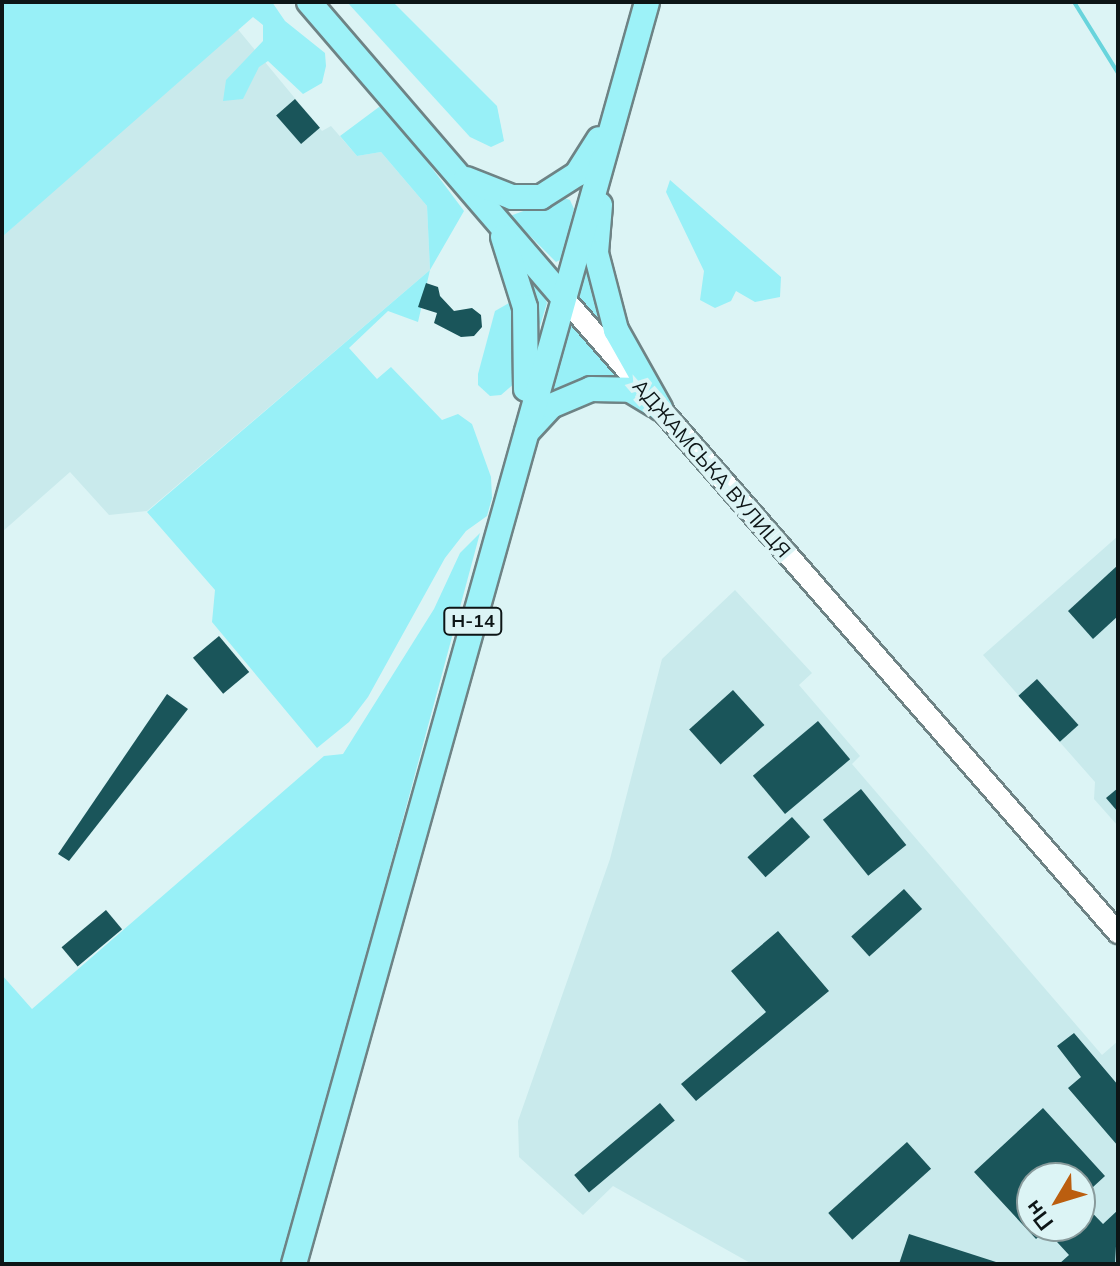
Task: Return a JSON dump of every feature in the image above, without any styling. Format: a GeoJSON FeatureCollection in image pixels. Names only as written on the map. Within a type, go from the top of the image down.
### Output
{"type":"FeatureCollection","features":[{"type":"Feature","properties":{"kind":"main road","name":"АДЖАМСЬКА ВУЛИЦЯ"},"geometry":{"type":"LineString","coordinates":[[309,2],[562,296]]}},
{"type":"Feature","properties":{"kind":"main road","name":"Н-14"},"geometry":{"type":"LineString","coordinates":[[294,1264],[562,296],[647,2]]}},
{"type":"Feature","properties":{"kind":"main road"},"geometry":{"type":"LineString","coordinates":[[460,176],[512,197],[555,191],[585,165],[619,102]]}},
{"type":"Feature","properties":{"kind":"main road"},"geometry":{"type":"LineString","coordinates":[[619,102],[596,253],[623,351],[660,408]]}},
{"type":"Feature","properties":{"kind":"main road"},"geometry":{"type":"LineString","coordinates":[[487,208],[511,256],[525,307],[523,439]]}},
{"type":"Feature","properties":{"kind":"main road"},"geometry":{"type":"LineString","coordinates":[[523,439],[551,406],[591,389],[630,390],[660,408]]}},
{"type":"Feature","properties":{"kind":"street","name":"АДЖАМСЬКА ВУЛИЦЯ"},"geometry":{"type":"LineString","coordinates":[[562,296],[1118,933]]}},
{"type":"Feature","properties":{"kind":"shaded area"},"geometry":{"type":"Polygon","coordinates":[[[2,2],[272,2],[285,21],[325,53],[326,66],[322,83],[303,94],[268,61],[259,67],[243,99],[223,101],[226,80],[263,41],[263,25],[253,17],[2,237],[2,2]]]}},
{"type":"Feature","properties":{"kind":"shaded area"},"geometry":{"type":"Polygon","coordinates":[[[347,2],[393,2],[497,106],[504,141],[491,147],[470,137],[347,2]]]}},
{"type":"Feature","properties":{"kind":"shaded area"},"geometry":{"type":"Polygon","coordinates":[[[236,27],[322,131],[331,126],[357,156],[381,152],[427,206],[430,270],[147,511],[109,515],[70,472],[2,532],[2,237],[236,27]]]}},
{"type":"Feature","properties":{"kind":"shaded area"},"geometry":{"type":"Polygon","coordinates":[[[379,107],[387,108],[464,211],[430,270],[427,206],[381,152],[357,156],[340,136],[379,107]]]}},
{"type":"Feature","properties":{"kind":"shaded area"},"geometry":{"type":"Polygon","coordinates":[[[670,180],[781,277],[780,297],[755,302],[736,291],[731,301],[715,308],[700,300],[704,271],[666,192],[670,180]]]}},
{"type":"Feature","properties":{"kind":"shaded area"},"geometry":{"type":"Polygon","coordinates":[[[561,197],[570,200],[574,209],[562,259],[556,262],[510,216],[561,197]]]}},
{"type":"Feature","properties":{"kind":"shaded area"},"geometry":{"type":"Polygon","coordinates":[[[588,265],[604,327],[576,293],[588,265]]]}},
{"type":"Feature","properties":{"kind":"shaded area"},"geometry":{"type":"Polygon","coordinates":[[[430,270],[418,322],[388,311],[349,348],[377,379],[391,367],[442,420],[458,414],[472,424],[491,477],[492,498],[487,516],[466,531],[445,558],[368,697],[349,722],[317,748],[212,622],[215,590],[147,512],[430,270]]]}},
{"type":"Feature","properties":{"kind":"shaded area"},"geometry":{"type":"Polygon","coordinates":[[[525,271],[540,286],[547,303],[540,326],[525,271]]]}},
{"type":"Feature","properties":{"kind":"shaded area"},"geometry":{"type":"Polygon","coordinates":[[[509,303],[515,308],[516,382],[501,395],[490,396],[478,385],[478,374],[495,311],[509,303]]]}},
{"type":"Feature","properties":{"kind":"shaded area"},"geometry":{"type":"Polygon","coordinates":[[[572,322],[617,374],[554,391],[551,388],[572,322]]]}},
{"type":"Feature","properties":{"kind":"shaded area"},"geometry":{"type":"Polygon","coordinates":[[[480,533],[283,1264],[2,1264],[2,975],[32,1009],[324,756],[343,754],[434,609],[460,553],[480,533]]]}},
{"type":"Feature","properties":{"kind":"shaded area"},"geometry":{"type":"Polygon","coordinates":[[[1118,536],[1118,826],[1094,799],[1095,782],[983,655],[1118,536]]]}},
{"type":"Feature","properties":{"kind":"shaded area"},"geometry":{"type":"Polygon","coordinates":[[[735,590],[812,673],[799,685],[860,756],[852,764],[1102,1055],[1118,1041],[1118,1264],[752,1264],[613,1186],[583,1215],[519,1157],[518,1121],[610,859],[662,659],[735,590]]]}},
{"type":"Feature","properties":{"kind":"building"},"geometry":{"type":"Polygon","coordinates":[[[295,99],[320,128],[301,144],[276,115],[295,99]]]}},
{"type":"Feature","properties":{"kind":"building"},"geometry":{"type":"Polygon","coordinates":[[[426,283],[438,287],[440,296],[454,311],[472,308],[481,315],[482,327],[474,336],[461,337],[434,323],[437,313],[418,307],[426,283]]]}},
{"type":"Feature","properties":{"kind":"building"},"geometry":{"type":"Polygon","coordinates":[[[1118,565],[1118,616],[1093,639],[1068,611],[1118,565]]]}},
{"type":"Feature","properties":{"kind":"building"},"geometry":{"type":"Polygon","coordinates":[[[219,636],[249,672],[223,694],[193,658],[219,636]]]}},
{"type":"Feature","properties":{"kind":"building"},"geometry":{"type":"Polygon","coordinates":[[[1037,679],[1078,725],[1060,742],[1018,696],[1037,679]]]}},
{"type":"Feature","properties":{"kind":"building"},"geometry":{"type":"Polygon","coordinates":[[[733,690],[764,725],[721,764],[689,729],[733,690]]]}},
{"type":"Feature","properties":{"kind":"building"},"geometry":{"type":"Polygon","coordinates":[[[167,694],[188,709],[69,861],[58,854],[167,694]]]}},
{"type":"Feature","properties":{"kind":"building"},"geometry":{"type":"Polygon","coordinates":[[[818,721],[850,759],[785,814],[753,776],[818,721]]]}},
{"type":"Feature","properties":{"kind":"building"},"geometry":{"type":"Polygon","coordinates":[[[1118,788],[1118,812],[1106,798],[1118,788]]]}},
{"type":"Feature","properties":{"kind":"building"},"geometry":{"type":"Polygon","coordinates":[[[861,789],[906,845],[868,876],[823,820],[861,789]]]}},
{"type":"Feature","properties":{"kind":"building"},"geometry":{"type":"Polygon","coordinates":[[[792,817],[810,837],[765,877],[747,857],[792,817]]]}},
{"type":"Feature","properties":{"kind":"building"},"geometry":{"type":"Polygon","coordinates":[[[904,889],[922,909],[869,957],[851,937],[904,889]]]}},
{"type":"Feature","properties":{"kind":"building"},"geometry":{"type":"Polygon","coordinates":[[[106,910],[122,929],[78,966],[62,947],[106,910]]]}},
{"type":"Feature","properties":{"kind":"building"},"geometry":{"type":"Polygon","coordinates":[[[778,931],[829,991],[696,1101],[681,1084],[766,1012],[731,971],[778,931]]]}},
{"type":"Feature","properties":{"kind":"building"},"geometry":{"type":"Polygon","coordinates":[[[1074,1033],[1118,1085],[1118,1146],[1068,1088],[1081,1077],[1057,1046],[1074,1033]]]}},
{"type":"Feature","properties":{"kind":"building"},"geometry":{"type":"Polygon","coordinates":[[[660,1103],[675,1121],[589,1193],[574,1175],[660,1103]]]}},
{"type":"Feature","properties":{"kind":"building"},"geometry":{"type":"Polygon","coordinates":[[[1043,1108],[1092,1162],[1016,1162],[1016,1217],[974,1172],[1043,1108]]]}},
{"type":"Feature","properties":{"kind":"building"},"geometry":{"type":"Polygon","coordinates":[[[907,1142],[931,1169],[852,1240],[828,1213],[907,1142]]]}},
{"type":"Feature","properties":{"kind":"building"},"geometry":{"type":"Polygon","coordinates":[[[1096,1166],[1105,1176],[1096,1184],[1096,1166]]]}},
{"type":"Feature","properties":{"kind":"building"},"geometry":{"type":"Polygon","coordinates":[[[1118,1210],[1115,1264],[1059,1264],[1069,1255],[1057,1242],[1096,1242],[1096,1217],[1103,1224],[1118,1210]]]}},
{"type":"Feature","properties":{"kind":"building"},"geometry":{"type":"Polygon","coordinates":[[[909,1234],[996,1262],[996,1264],[899,1264],[909,1234]]]}},
{"type":"Feature","properties":{"kind":"waterway"},"geometry":{"type":"LineString","coordinates":[[1074,2],[1118,73]]}}]}
